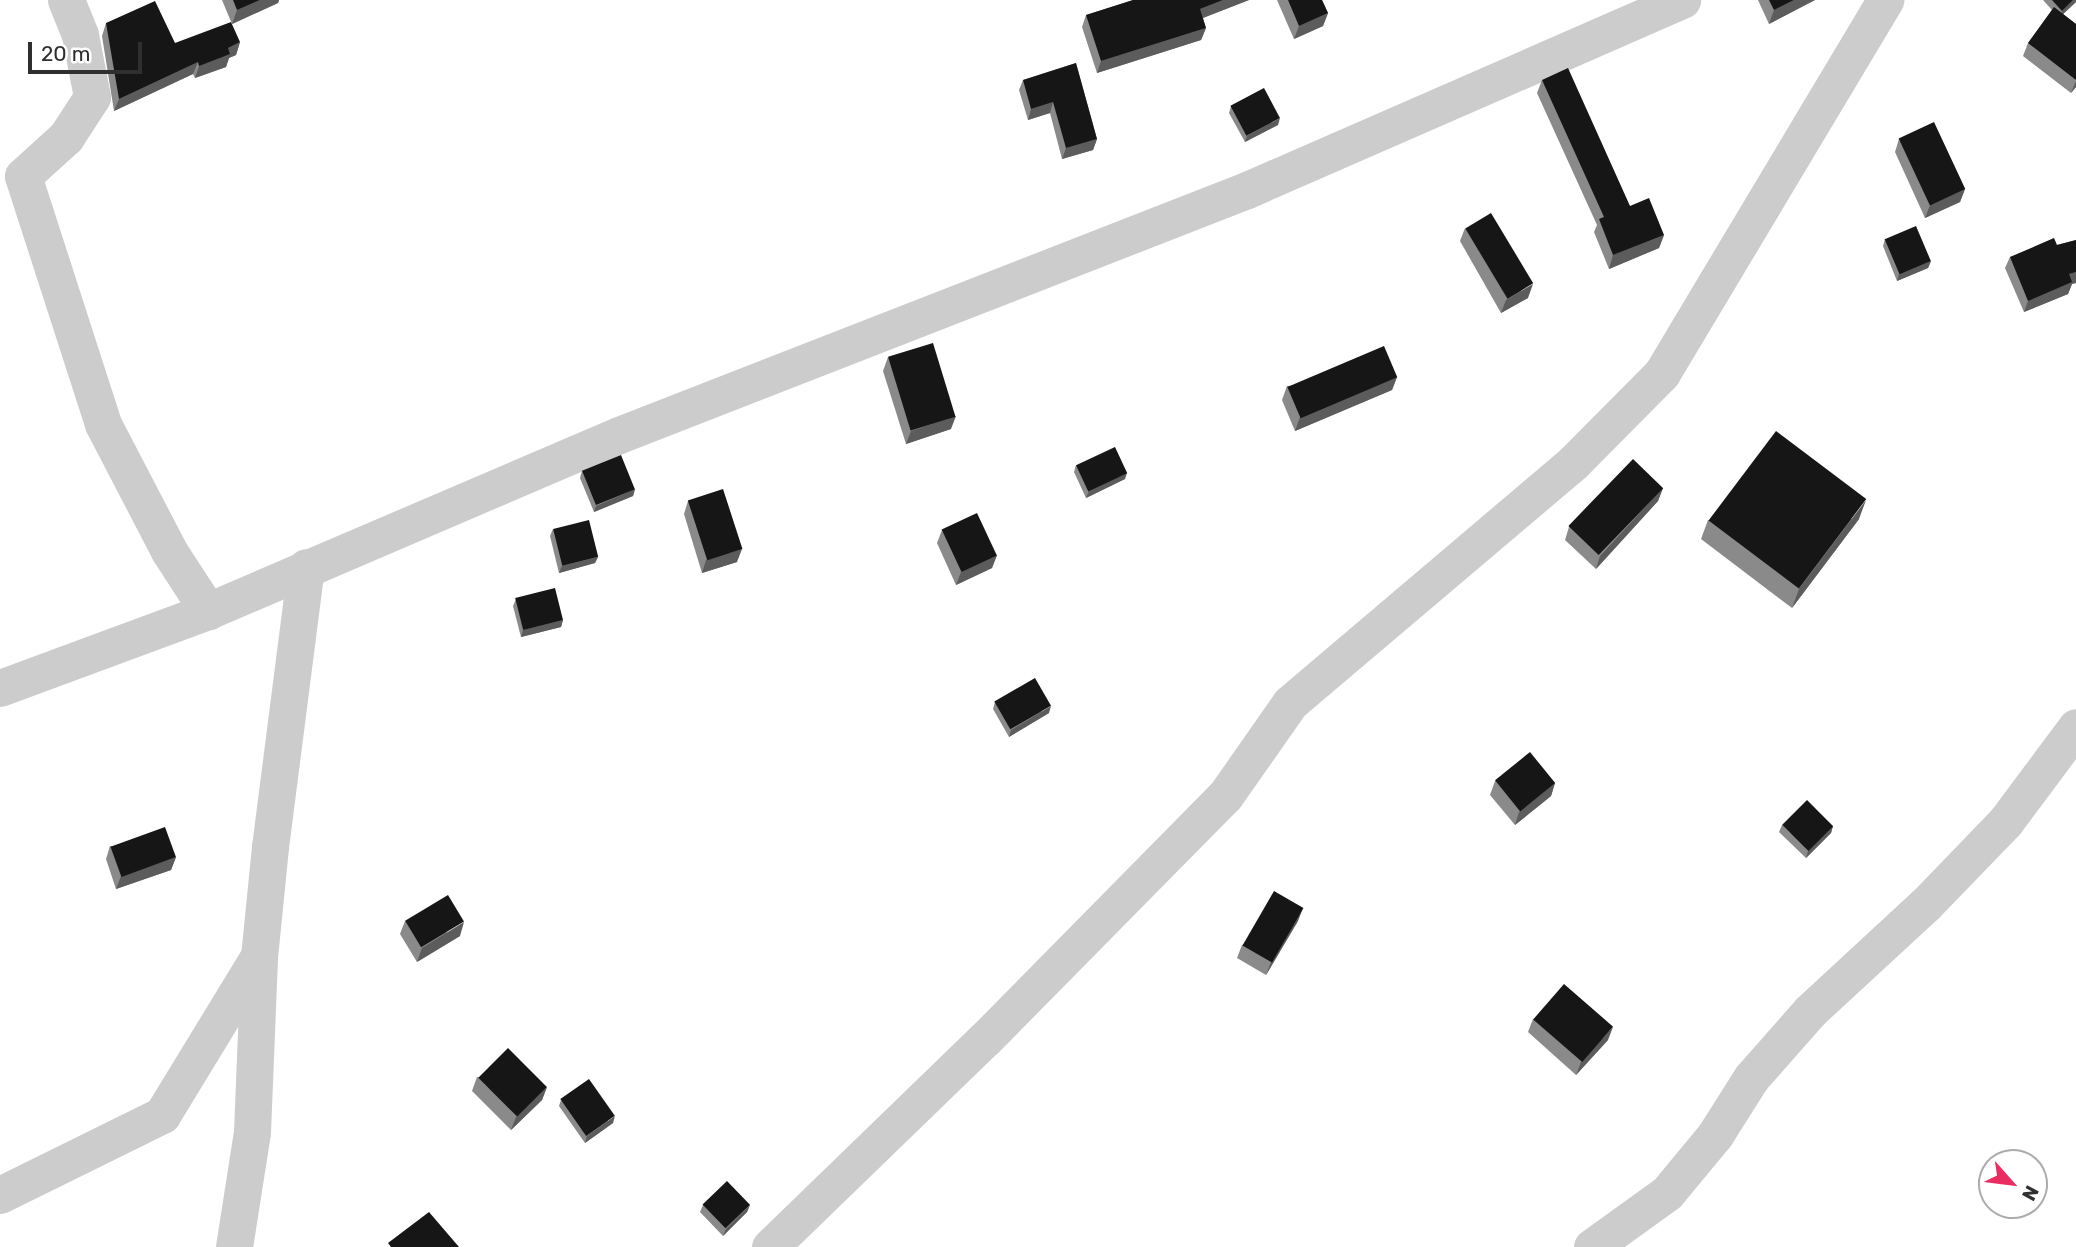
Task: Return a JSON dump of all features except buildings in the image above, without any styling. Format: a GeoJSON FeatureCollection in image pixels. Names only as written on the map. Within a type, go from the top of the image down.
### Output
{"type":"FeatureCollection","features":[{"type":"Feature","properties":{"kind":"street"},"geometry":{"type":"LineString","coordinates":[[66,0],[79,35],[92,97],[66,137],[11,177],[103,424],[169,551],[208,611]]}},
{"type":"Feature","properties":{"kind":"street"},"geometry":{"type":"LineString","coordinates":[[0,688],[208,611],[619,435],[1247,190],[1682,0]]}},
{"type":"Feature","properties":{"kind":"street"},"geometry":{"type":"LineString","coordinates":[[769,1247],[985,1040],[1225,796],[1290,703],[1574,462],[1662,373],[1885,0]]}},
{"type":"Feature","properties":{"kind":"street"},"geometry":{"type":"LineString","coordinates":[[234,1247],[252,1132],[259,957],[287,685],[306,567]]}},
{"type":"Feature","properties":{"kind":"street"},"geometry":{"type":"LineString","coordinates":[[1592,1247],[1667,1193],[1715,1135],[1751,1078],[1793,1030],[2006,821],[2076,727]]}},
{"type":"Feature","properties":{"kind":"street"},"geometry":{"type":"LineString","coordinates":[[0,1195],[162,1115],[259,957]]}}]}
